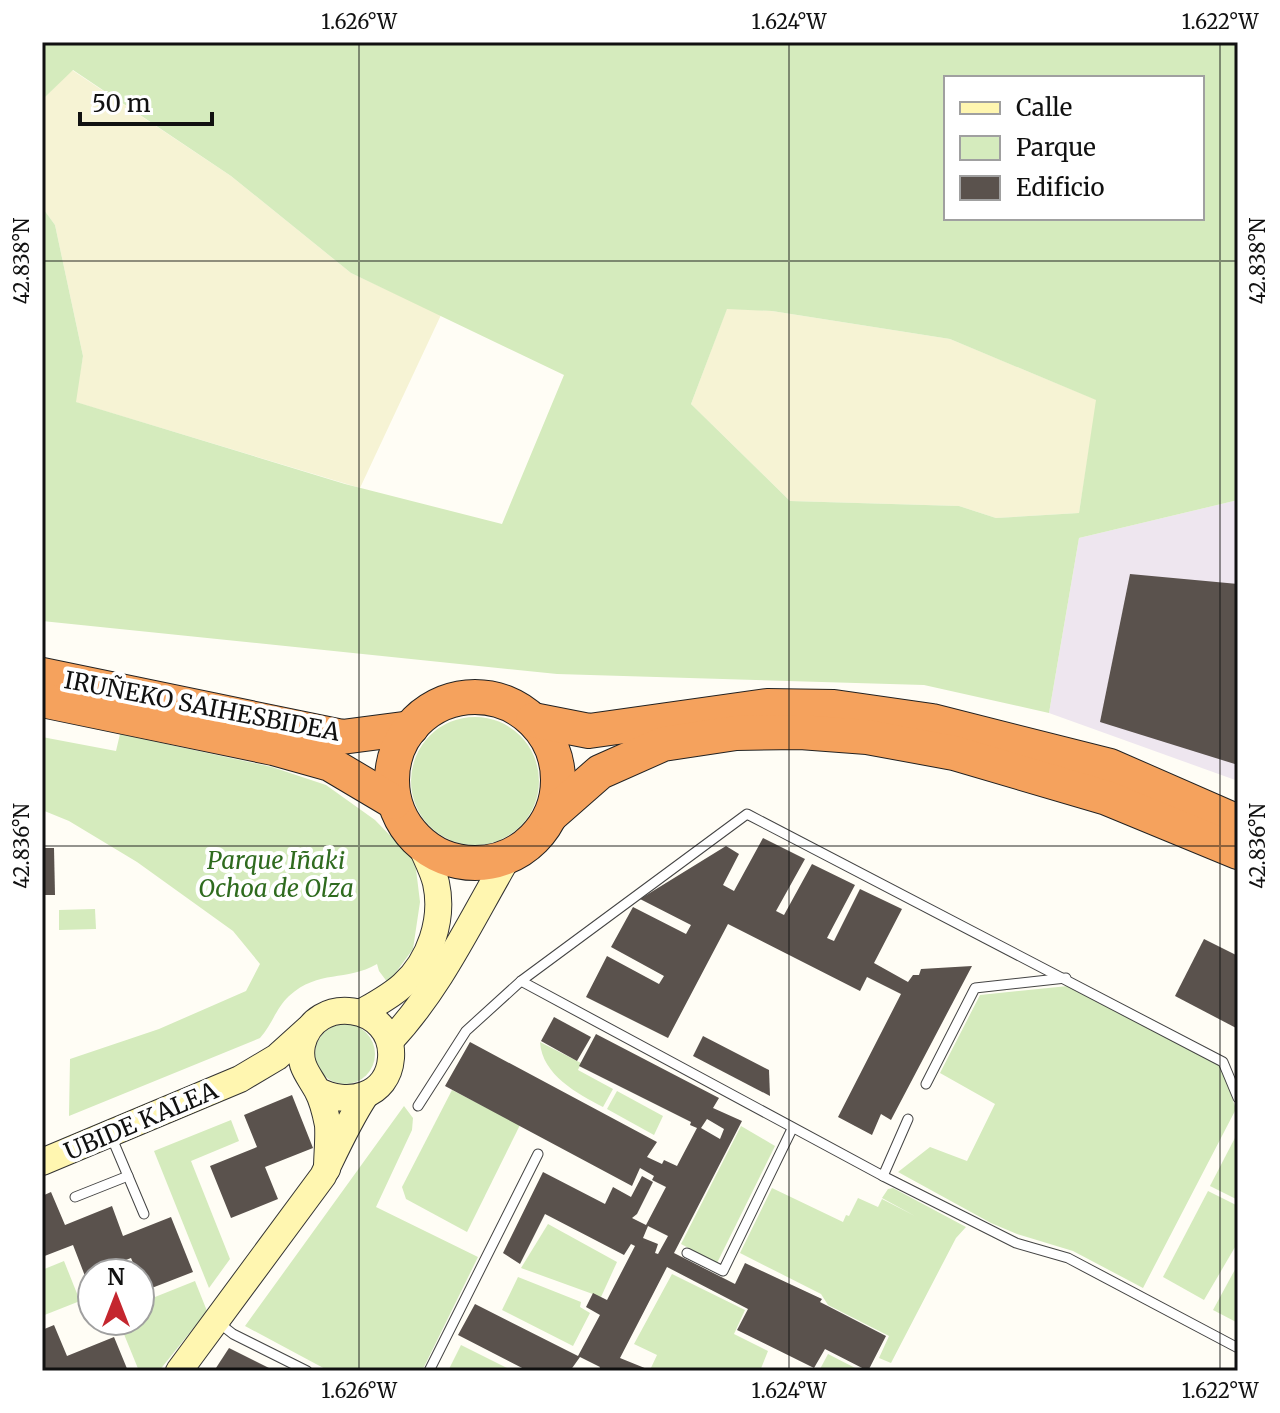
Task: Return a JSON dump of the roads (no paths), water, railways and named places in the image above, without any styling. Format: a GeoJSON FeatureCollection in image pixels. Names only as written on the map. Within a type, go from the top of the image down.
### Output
{"type":"FeatureCollection","features":[{"type":"Feature","properties":{"kind":"highway","name":"IRUÑEKO SAIHESBIDEA"},"geometry":{"type":"LineString","coordinates":[[42,675],[342,737],[411,728]]}},
{"type":"Feature","properties":{"kind":"highway"},"geometry":{"type":"LineString","coordinates":[[484,698],[510,705],[533,720],[549,741],[557,765],[558,791],[551,815],[540,833],[526,847],[508,857],[485,863],[462,862],[440,856],[420,843],[404,824],[394,802],[392,775],[397,750],[411,728],[431,710],[457,699],[484,698]]}},
{"type":"Feature","properties":{"kind":"highway","name":"IRUÑEKO SAIHESBIDEA"},"geometry":{"type":"LineString","coordinates":[[42,700],[273,748],[330,764],[394,802]]}},
{"type":"Feature","properties":{"kind":"highway"},"geometry":{"type":"LineString","coordinates":[[533,720],[589,731],[767,706],[834,707],[932,721],[1110,766],[1238,822]]}},
{"type":"Feature","properties":{"kind":"highway"},"geometry":{"type":"LineString","coordinates":[[551,815],[600,772],[663,744],[736,733],[800,732],[867,737],[954,753],[1107,798],[1238,852]]}},
{"type":"Feature","properties":{"kind":"main road"},"geometry":{"type":"LineString","coordinates":[[327,1169],[328,1126],[301,1059],[306,1034],[313,1024],[336,1011],[362,1012],[405,984],[421,963],[435,935],[438,907],[436,883],[420,843]]}},
{"type":"Feature","properties":{"kind":"main road"},"geometry":{"type":"LineString","coordinates":[[390,1041],[407,1023],[446,967],[508,857]]}},
{"type":"Feature","properties":{"kind":"main road"},"geometry":{"type":"LineString","coordinates":[[314,1086],[340,1100],[365,1096],[376,1089],[390,1067],[390,1041],[383,1029],[362,1012]]}},
{"type":"Feature","properties":{"kind":"main road","name":"UBIDE KALEA"},"geometry":{"type":"LineString","coordinates":[[42,1162],[240,1079],[277,1057],[313,1024]]}},
{"type":"Feature","properties":{"kind":"main road","name":"UBIDE KALEA"},"geometry":{"type":"LineString","coordinates":[[240,1079],[278,1078],[314,1086]]}},
{"type":"Feature","properties":{"kind":"main road"},"geometry":{"type":"LineString","coordinates":[[179,1371],[327,1169],[343,1131],[365,1096]]}},
{"type":"Feature","properties":{"kind":"lane"},"geometry":{"type":"LineString","coordinates":[[418,1106],[466,1031],[521,981],[747,814],[1223,1062],[1238,1098]]}},
{"type":"Feature","properties":{"kind":"lane"},"geometry":{"type":"LineString","coordinates":[[926,1084],[975,988],[1066,978]]}},
{"type":"Feature","properties":{"kind":"lane"},"geometry":{"type":"LineString","coordinates":[[521,981],[883,1176],[1016,1243],[1068,1258],[1238,1348]]}},
{"type":"Feature","properties":{"kind":"lane"},"geometry":{"type":"LineString","coordinates":[[883,1176],[908,1119]]}},
{"type":"Feature","properties":{"kind":"lane"},"geometry":{"type":"LineString","coordinates":[[687,1253],[723,1271],[792,1129]]}},
{"type":"Feature","properties":{"kind":"lane"},"geometry":{"type":"LineString","coordinates":[[110,1134],[144,1214]]}},
{"type":"Feature","properties":{"kind":"lane"},"geometry":{"type":"LineString","coordinates":[[429,1371],[538,1154]]}},
{"type":"Feature","properties":{"kind":"lane"},"geometry":{"type":"LineString","coordinates":[[75,1197],[128,1176]]}},
{"type":"Feature","properties":{"kind":"lane"},"geometry":{"type":"LineString","coordinates":[[216,1320],[233,1334],[307,1371]]}},
{"type":"Feature","properties":{"kind":"park label","name":"Parque Iñaki Ochoa de Olza"},"geometry":{"type":"Point","coordinates":[276,874]}}]}
